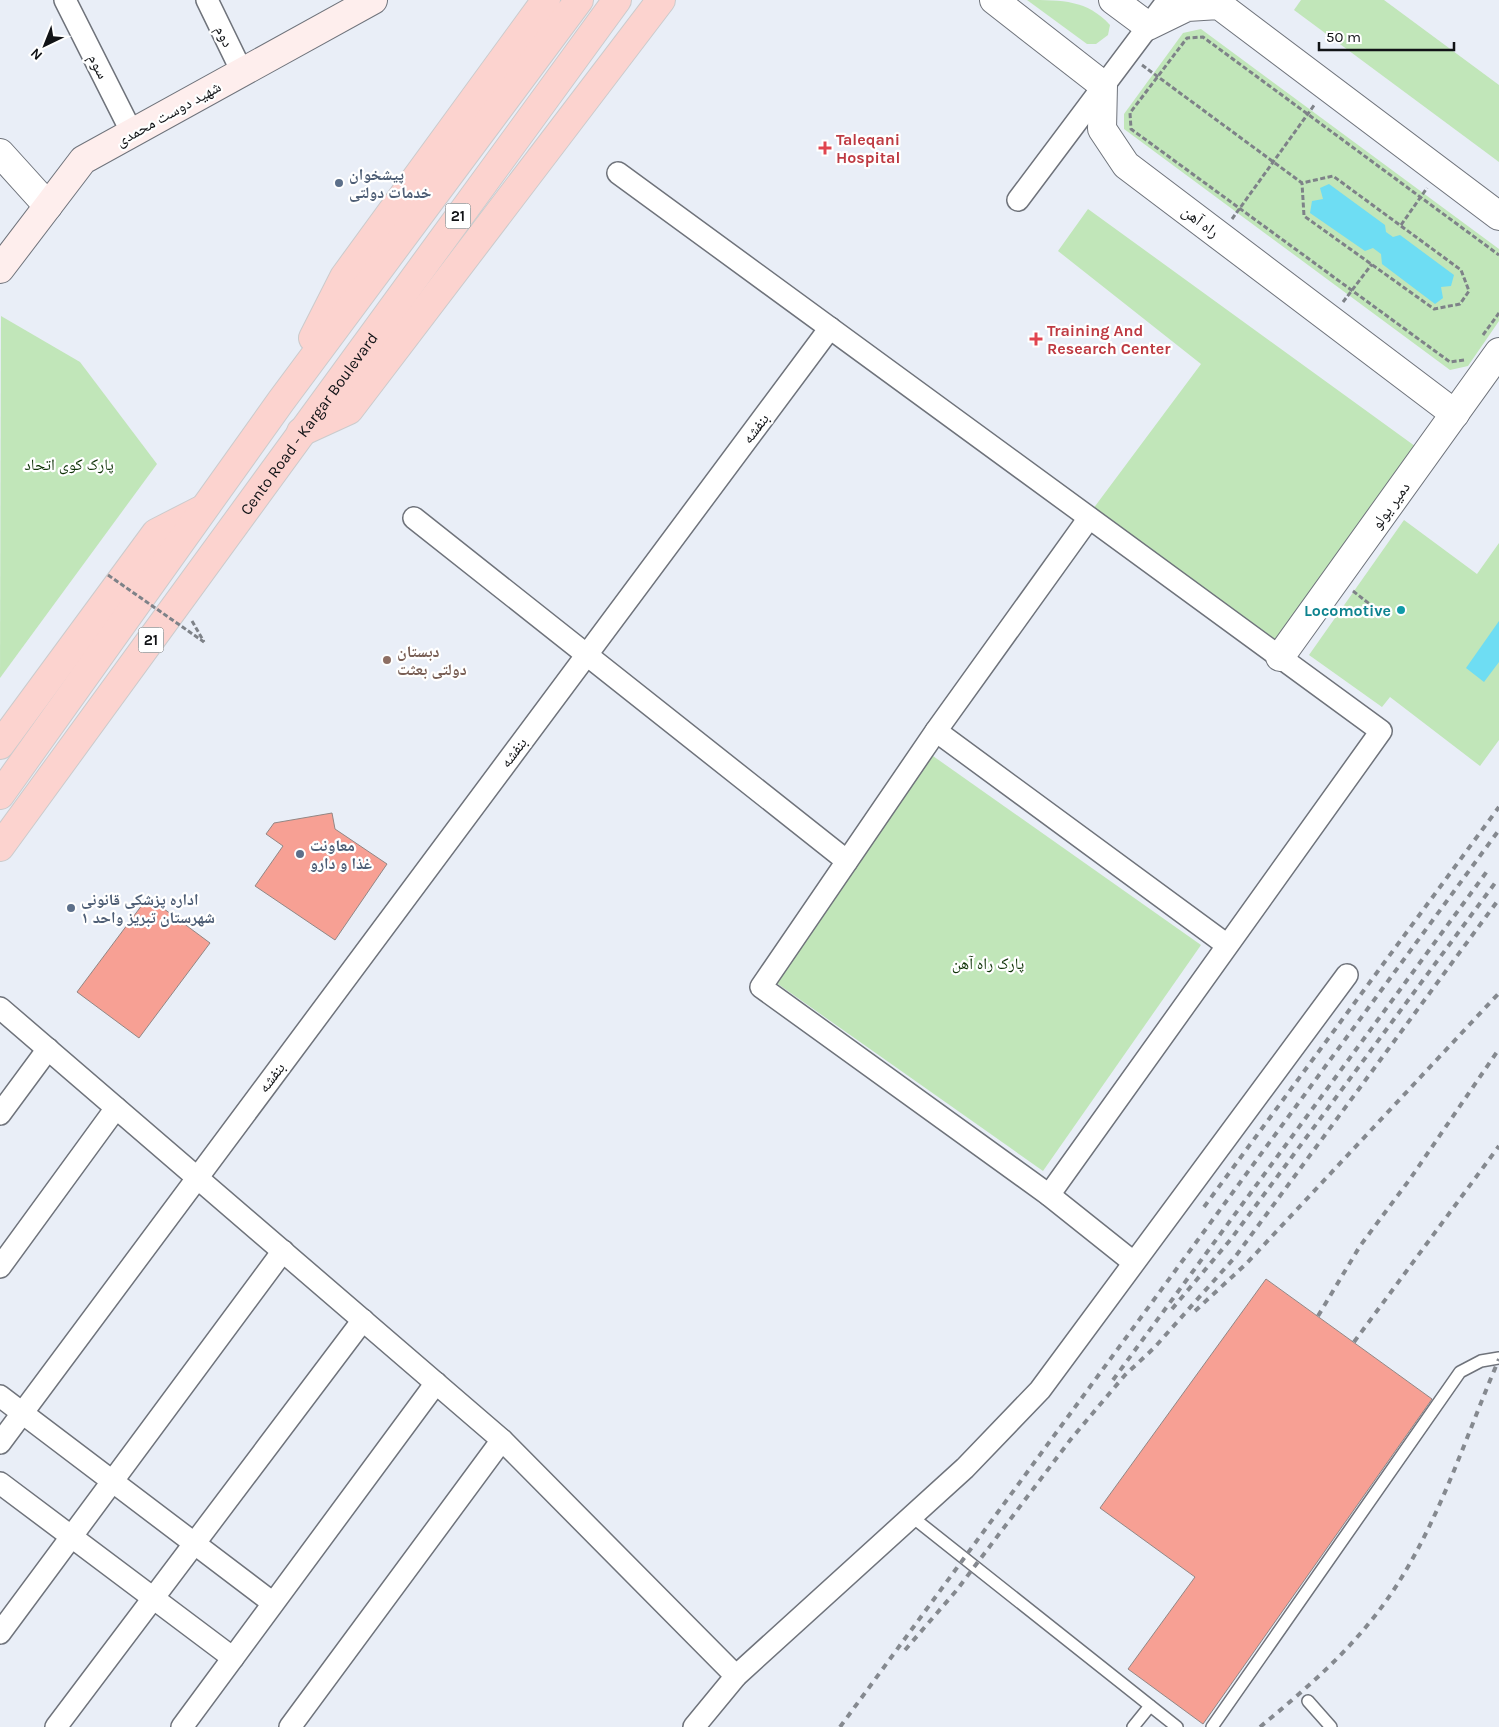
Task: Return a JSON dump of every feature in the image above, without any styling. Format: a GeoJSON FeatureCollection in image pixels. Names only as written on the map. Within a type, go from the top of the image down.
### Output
{"type":"FeatureCollection","features":[{"type":"Feature","properties":{"kind":"highway","name":"21"},"geometry":{"type":"LineString","coordinates":[[281,401],[344,277],[546,0]]}},
{"type":"Feature","properties":{"kind":"highway","name":"Cento Road - Kargar Boulevard"},"geometry":{"type":"LineString","coordinates":[[0,795],[281,401],[579,0]]}},
{"type":"Feature","properties":{"kind":"highway","name":"Cento Road - Kargar Boulevard"},"geometry":{"type":"LineString","coordinates":[[0,847],[300,432],[617,0]]}},
{"type":"Feature","properties":{"kind":"highway"},"geometry":{"type":"LineString","coordinates":[[300,432],[349,410],[661,0]]}},
{"type":"Feature","properties":{"kind":"highway"},"geometry":{"type":"LineString","coordinates":[[0,745],[156,533],[207,507]]}},
{"type":"Feature","properties":{"kind":"main road","name":"شهید دوست محمدی"},"geometry":{"type":"LineString","coordinates":[[0,269],[82,160],[242,72],[361,3]]}},
{"type":"Feature","properties":{"kind":"street","name":"سوم"},"geometry":{"type":"LineString","coordinates":[[65,0],[132,133]]}},
{"type":"Feature","properties":{"kind":"street","name":"دوم"},"geometry":{"type":"LineString","coordinates":[[207,0],[242,72]]}},
{"type":"Feature","properties":{"kind":"street"},"geometry":{"type":"LineString","coordinates":[[994,0],[1103,85]]}},
{"type":"Feature","properties":{"kind":"street"},"geometry":{"type":"LineString","coordinates":[[1113,0],[1148,26]]}},
{"type":"Feature","properties":{"kind":"street"},"geometry":{"type":"LineString","coordinates":[[1018,200],[1168,0]]}},
{"type":"Feature","properties":{"kind":"street"},"geometry":{"type":"LineString","coordinates":[[1148,26],[1187,7],[1219,5],[1499,216]]}},
{"type":"Feature","properties":{"kind":"street","name":"راه آهن"},"geometry":{"type":"LineString","coordinates":[[1103,85],[1102,129],[1126,165],[1331,318],[1455,414]]}},
{"type":"Feature","properties":{"kind":"street"},"geometry":{"type":"LineString","coordinates":[[0,153],[48,206]]}},
{"type":"Feature","properties":{"kind":"street"},"geometry":{"type":"LineString","coordinates":[[618,173],[1380,730],[1049,1194]]}},
{"type":"Feature","properties":{"kind":"street","name":"بنفشه"},"geometry":{"type":"LineString","coordinates":[[0,1443],[830,328]]}},
{"type":"Feature","properties":{"kind":"street","name":"دمیر یولو"},"geometry":{"type":"LineString","coordinates":[[1280,657],[1455,414],[1490,345]]}},
{"type":"Feature","properties":{"kind":"street"},"geometry":{"type":"LineString","coordinates":[[414,518],[847,861]]}},
{"type":"Feature","properties":{"kind":"street"},"geometry":{"type":"LineString","coordinates":[[1089,518],[936,731],[761,987],[1049,1194],[1133,1262]]}},
{"type":"Feature","properties":{"kind":"street"},"geometry":{"type":"LineString","coordinates":[[936,731],[1227,945]]}},
{"type":"Feature","properties":{"kind":"street"},"geometry":{"type":"LineString","coordinates":[[694,1727],[736,1676],[964,1468],[1040,1390],[1347,975]]}},
{"type":"Feature","properties":{"kind":"street"},"geometry":{"type":"LineString","coordinates":[[0,1008],[502,1440],[736,1676]]}},
{"type":"Feature","properties":{"kind":"street"},"geometry":{"type":"LineString","coordinates":[[0,1114],[48,1049]]}},
{"type":"Feature","properties":{"kind":"street"},"geometry":{"type":"LineString","coordinates":[[0,1267],[116,1108]]}},
{"type":"Feature","properties":{"kind":"street"},"geometry":{"type":"LineString","coordinates":[[0,1633],[283,1251]]}},
{"type":"Feature","properties":{"kind":"street"},"geometry":{"type":"LineString","coordinates":[[56,1727],[363,1320]]}},
{"type":"Feature","properties":{"kind":"street"},"geometry":{"type":"LineString","coordinates":[[182,1727],[436,1383]]}},
{"type":"Feature","properties":{"kind":"street"},"geometry":{"type":"LineString","coordinates":[[0,1396],[273,1603]]}},
{"type":"Feature","properties":{"kind":"street"},"geometry":{"type":"LineString","coordinates":[[290,1727],[502,1440]]}},
{"type":"Feature","properties":{"kind":"street"},"geometry":{"type":"LineString","coordinates":[[0,1483],[233,1658]]}},
{"type":"Feature","properties":{"kind":"lane"},"geometry":{"type":"LineString","coordinates":[[1212,1727],[1460,1372],[1481,1361],[1499,1358]]}},
{"type":"Feature","properties":{"kind":"lane"},"geometry":{"type":"LineString","coordinates":[[911,1516],[1177,1727]]}},
{"type":"Feature","properties":{"kind":"lane"},"geometry":{"type":"LineString","coordinates":[[1308,1701],[1332,1727]]}},
{"type":"Feature","properties":{"kind":"lane"},"geometry":{"type":"LineString","coordinates":[[1133,1727],[1150,1706]]}},
{"type":"Feature","properties":{"kind":"path"},"geometry":{"type":"LineString","coordinates":[[1470,353],[1464,361],[1450,362],[1131,129],[1130,113],[1187,38],[1204,37],[1499,255]]}},
{"type":"Feature","properties":{"kind":"path"},"geometry":{"type":"LineString","coordinates":[[1127,54],[1302,183],[1333,176],[1461,270],[1469,290],[1460,304],[1434,309],[1304,216],[1302,183]]}},
{"type":"Feature","properties":{"kind":"path"},"geometry":{"type":"LineString","coordinates":[[1220,236],[1327,87]]}},
{"type":"Feature","properties":{"kind":"path"},"geometry":{"type":"LineString","coordinates":[[1400,225],[1440,171]]}},
{"type":"Feature","properties":{"kind":"path"},"geometry":{"type":"LineString","coordinates":[[1331,318],[1372,264]]}},
{"type":"Feature","properties":{"kind":"path"},"geometry":{"type":"LineString","coordinates":[[1490,345],[1499,313]]}},
{"type":"Feature","properties":{"kind":"path"},"geometry":{"type":"LineString","coordinates":[[108,575],[204,642]]}},
{"type":"Feature","properties":{"kind":"path"},"geometry":{"type":"LineString","coordinates":[[1337,579],[1381,613]]}},
{"type":"Feature","properties":{"kind":"green space"},"geometry":{"type":"Polygon","coordinates":[[[1027,0],[1063,1],[1083,6],[1110,25],[1108,35],[1096,44],[1087,44],[1027,0]]]}},
{"type":"Feature","properties":{"kind":"green space"},"geometry":{"type":"Polygon","coordinates":[[[1301,0],[1384,0],[1499,85],[1499,162],[1294,10],[1301,0]]]}},
{"type":"Feature","properties":{"kind":"green space"},"geometry":{"type":"Polygon","coordinates":[[[1201,29],[1499,249],[1499,321],[1468,366],[1450,370],[1124,129],[1124,114],[1183,33],[1201,29]]]}},
{"type":"Feature","properties":{"kind":"green space"},"geometry":{"type":"Polygon","coordinates":[[[1088,209],[1419,449],[1279,649],[1090,513],[1201,364],[1058,251],[1088,209]]]}},
{"type":"Feature","properties":{"kind":"green space","name":"پارک کوی اتحاد"},"geometry":{"type":"Polygon","coordinates":[[[1,316],[80,362],[157,464],[0,678],[1,316]]]}},
{"type":"Feature","properties":{"kind":"green space"},"geometry":{"type":"Polygon","coordinates":[[[1404,520],[1477,574],[1499,543],[1499,740],[1480,766],[1390,697],[1382,707],[1309,655],[1404,520]]]}},
{"type":"Feature","properties":{"kind":"green space","name":"پارک راه آهن"},"geometry":{"type":"Polygon","coordinates":[[[933,756],[1201,945],[1043,1171],[775,982],[933,756]]]}},
{"type":"Feature","properties":{"kind":"water"},"geometry":{"type":"Polygon","coordinates":[[[1329,184],[1385,225],[1386,232],[1393,237],[1400,235],[1454,275],[1451,286],[1441,287],[1443,298],[1435,304],[1382,264],[1381,254],[1373,248],[1365,251],[1310,213],[1312,201],[1323,199],[1320,188],[1329,184]]]}},
{"type":"Feature","properties":{"kind":"water"},"geometry":{"type":"Polygon","coordinates":[[[1499,621],[1499,662],[1484,682],[1466,668],[1499,621]]]}},
{"type":"Feature","properties":{"kind":"building"},"geometry":{"type":"Polygon","coordinates":[[[332,813],[335,829],[387,864],[335,940],[255,886],[283,846],[266,834],[274,823],[332,813]]]}},
{"type":"Feature","properties":{"kind":"building"},"geometry":{"type":"Polygon","coordinates":[[[148,897],[210,943],[139,1038],[77,992],[148,897]]]}},
{"type":"Feature","properties":{"kind":"building"},"geometry":{"type":"Polygon","coordinates":[[[1266,1279],[1432,1399],[1203,1724],[1128,1669],[1195,1577],[1100,1508],[1266,1279]]]}},
{"type":"Feature","properties":{"kind":"railway"},"geometry":{"type":"LineString","coordinates":[[1204,1207],[1499,807]]}},
{"type":"Feature","properties":{"kind":"railway"},"geometry":{"type":"LineString","coordinates":[[840,1727],[1499,830]]}},
{"type":"Feature","properties":{"kind":"railway"},"geometry":{"type":"LineString","coordinates":[[1113,1380],[1488,870]]}},
{"type":"Feature","properties":{"kind":"railway"},"geometry":{"type":"LineString","coordinates":[[1172,1309],[1231,1239],[1498,879]]}},
{"type":"Feature","properties":{"kind":"railway"},"geometry":{"type":"LineString","coordinates":[[905,1650],[956,1591],[1071,1439],[1125,1375],[1154,1348],[1235,1257],[1499,899]]}},
{"type":"Feature","properties":{"kind":"railway"},"geometry":{"type":"LineString","coordinates":[[1195,1311],[1246,1264],[1499,993]]}},
{"type":"Feature","properties":{"kind":"railway"},"geometry":{"type":"LineString","coordinates":[[1318,1316],[1360,1246],[1410,1179],[1499,1049]]}},
{"type":"Feature","properties":{"kind":"railway"},"geometry":{"type":"LineString","coordinates":[[1354,1342],[1499,1146]]}},
{"type":"Feature","properties":{"kind":"railway"},"geometry":{"type":"LineString","coordinates":[[1260,1727],[1348,1647],[1374,1617],[1395,1588],[1430,1526],[1499,1359]]}},
{"type":"Feature","properties":{"kind":"place","name":"Taleqani Hospital"},"geometry":{"type":"Point","coordinates":[825,148]}},
{"type":"Feature","properties":{"kind":"place","name":"پیشخوان خدمات دولتی"},"geometry":{"type":"Point","coordinates":[339,183]}},
{"type":"Feature","properties":{"kind":"place","name":"Training And Research Center"},"geometry":{"type":"Point","coordinates":[1036,339]}},
{"type":"Feature","properties":{"kind":"place","name":"Locomotive"},"geometry":{"type":"Point","coordinates":[1401,610]}},
{"type":"Feature","properties":{"kind":"place","name":"دبستان دولتی بعثت"},"geometry":{"type":"Point","coordinates":[387,660]}},
{"type":"Feature","properties":{"kind":"place","name":"معاونت غذا و دارو"},"geometry":{"type":"Point","coordinates":[300,854]}},
{"type":"Feature","properties":{"kind":"place","name":"اداره پزشکی قانونی شهرستان تبریز واحد ۱"},"geometry":{"type":"Point","coordinates":[71,908]}}]}
